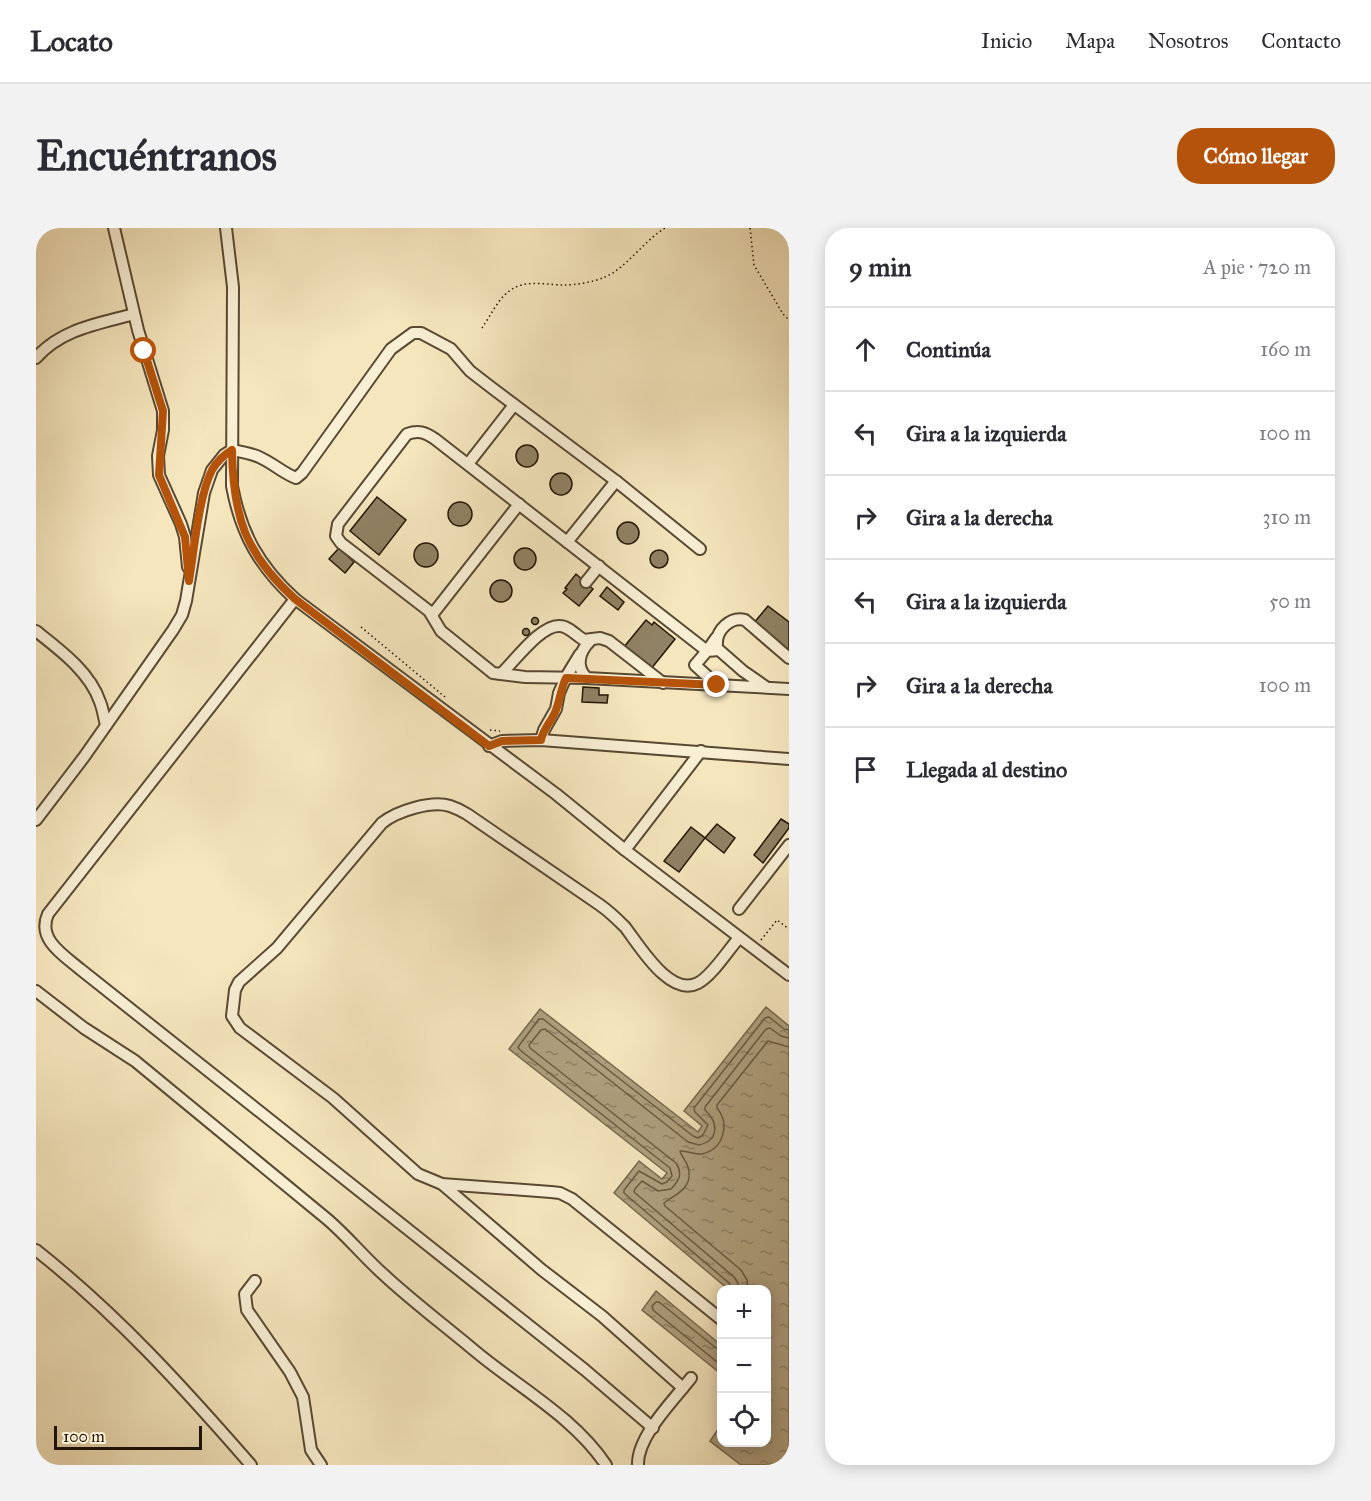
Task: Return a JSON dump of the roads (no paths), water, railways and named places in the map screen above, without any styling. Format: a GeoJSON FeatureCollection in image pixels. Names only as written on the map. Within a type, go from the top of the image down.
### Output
{"type":"FeatureCollection","features":[{"type":"Feature","properties":{"kind":"lane"},"geometry":{"type":"LineString","coordinates":[[114,228],[134,314],[163,411],[159,475],[185,537],[189,581]]}},
{"type":"Feature","properties":{"kind":"lane"},"geometry":{"type":"LineString","coordinates":[[226,228],[233,287],[232,486],[237,511],[249,542],[262,564],[295,599],[556,794],[625,850],[789,975]]}},
{"type":"Feature","properties":{"kind":"lane"},"geometry":{"type":"LineString","coordinates":[[36,358],[47,346],[72,332],[134,314]]}},
{"type":"Feature","properties":{"kind":"lane"},"geometry":{"type":"LineString","coordinates":[[36,820],[106,726],[182,615],[204,493],[212,470],[224,455],[232,450],[251,453],[285,474],[296,478],[302,473],[391,349],[413,333],[422,333],[451,349],[470,371],[616,481],[700,549]]}},
{"type":"Feature","properties":{"kind":"lane"},"geometry":{"type":"LineString","coordinates":[[468,464],[514,405]]}},
{"type":"Feature","properties":{"kind":"lane"},"geometry":{"type":"LineString","coordinates":[[718,650],[707,651],[425,432],[407,434],[335,530],[341,543],[432,615],[441,631],[493,673],[527,677],[789,688]]}},
{"type":"Feature","properties":{"kind":"lane"},"geometry":{"type":"LineString","coordinates":[[567,542],[616,481]]}},
{"type":"Feature","properties":{"kind":"lane"},"geometry":{"type":"LineString","coordinates":[[432,615],[519,504]]}},
{"type":"Feature","properties":{"kind":"lane"},"geometry":{"type":"LineString","coordinates":[[586,582],[599,566]]}},
{"type":"Feature","properties":{"kind":"lane"},"geometry":{"type":"LineString","coordinates":[[295,599],[57,901],[44,923],[48,939],[58,951],[80,969],[575,1363],[653,1428]]}},
{"type":"Feature","properties":{"kind":"lane"},"geometry":{"type":"LineString","coordinates":[[717,685],[695,665],[729,623],[741,619],[746,620],[789,658]]}},
{"type":"Feature","properties":{"kind":"lane"},"geometry":{"type":"LineString","coordinates":[[501,674],[535,638],[553,626],[564,626],[584,640],[600,638],[609,641],[663,682]]}},
{"type":"Feature","properties":{"kind":"lane"},"geometry":{"type":"LineString","coordinates":[[36,631],[72,661],[91,683],[100,701],[106,726]]}},
{"type":"Feature","properties":{"kind":"lane"},"geometry":{"type":"LineString","coordinates":[[716,638],[718,650],[766,687]]}},
{"type":"Feature","properties":{"kind":"lane"},"geometry":{"type":"LineString","coordinates":[[541,740],[556,709],[559,693],[566,678],[590,641]]}},
{"type":"Feature","properties":{"kind":"lane"},"geometry":{"type":"LineString","coordinates":[[580,654],[580,669],[587,678]]}},
{"type":"Feature","properties":{"kind":"lane"},"geometry":{"type":"LineString","coordinates":[[517,658],[527,677]]}},
{"type":"Feature","properties":{"kind":"lane"},"geometry":{"type":"LineString","coordinates":[[734,686],[742,678],[743,671]]}},
{"type":"Feature","properties":{"kind":"lane"},"geometry":{"type":"LineString","coordinates":[[489,746],[502,741],[541,740],[789,759]]}},
{"type":"Feature","properties":{"kind":"lane"},"geometry":{"type":"LineString","coordinates":[[625,850],[701,752]]}},
{"type":"Feature","properties":{"kind":"lane"},"geometry":{"type":"LineString","coordinates":[[683,1388],[602,1316],[542,1270],[442,1184],[418,1174],[333,1098],[240,1028],[232,1016],[235,990],[239,982],[277,948],[382,823],[400,811],[434,806],[448,805],[467,814],[613,914],[651,963],[676,982],[691,986],[700,982],[739,938]]}},
{"type":"Feature","properties":{"kind":"lane"},"geometry":{"type":"LineString","coordinates":[[739,909],[789,845]]}},
{"type":"Feature","properties":{"kind":"lane"},"geometry":{"type":"LineString","coordinates":[[36,991],[84,1028],[135,1061],[347,1235],[364,1256],[392,1282],[499,1371],[573,1428],[593,1447],[606,1465]]}},
{"type":"Feature","properties":{"kind":"lane"},"geometry":{"type":"LineString","coordinates":[[442,1184],[551,1192],[566,1196],[717,1316]]}},
{"type":"Feature","properties":{"kind":"lane"},"geometry":{"type":"LineString","coordinates":[[36,1250],[135,1337],[174,1377],[251,1465]]}},
{"type":"Feature","properties":{"kind":"lane"},"geometry":{"type":"LineString","coordinates":[[255,1281],[244,1294],[247,1310],[290,1372],[303,1397],[311,1450],[321,1465]]}},
{"type":"Feature","properties":{"kind":"lane"},"geometry":{"type":"LineString","coordinates":[[638,1465],[638,1458],[645,1440],[692,1378]]}},
{"type":"Feature","properties":{"kind":"water"},"geometry":{"type":"Polygon","coordinates":[[[766,1007],[789,1026],[789,1465],[741,1465],[718,1447],[771,1447],[771,1285],[723,1285],[614,1193],[639,1161],[662,1179],[667,1173],[509,1049],[540,1009],[698,1132],[702,1126],[684,1111],[766,1007]]]}},
{"type":"Feature","properties":{"kind":"water"},"geometry":{"type":"Polygon","coordinates":[[[656,1291],[717,1342],[717,1371],[642,1310],[656,1291]]]}},
{"type":"Feature","properties":{"kind":"water"},"geometry":{"type":"Polygon","coordinates":[[[717,1431],[717,1446],[710,1441],[717,1431]]]}}]}
